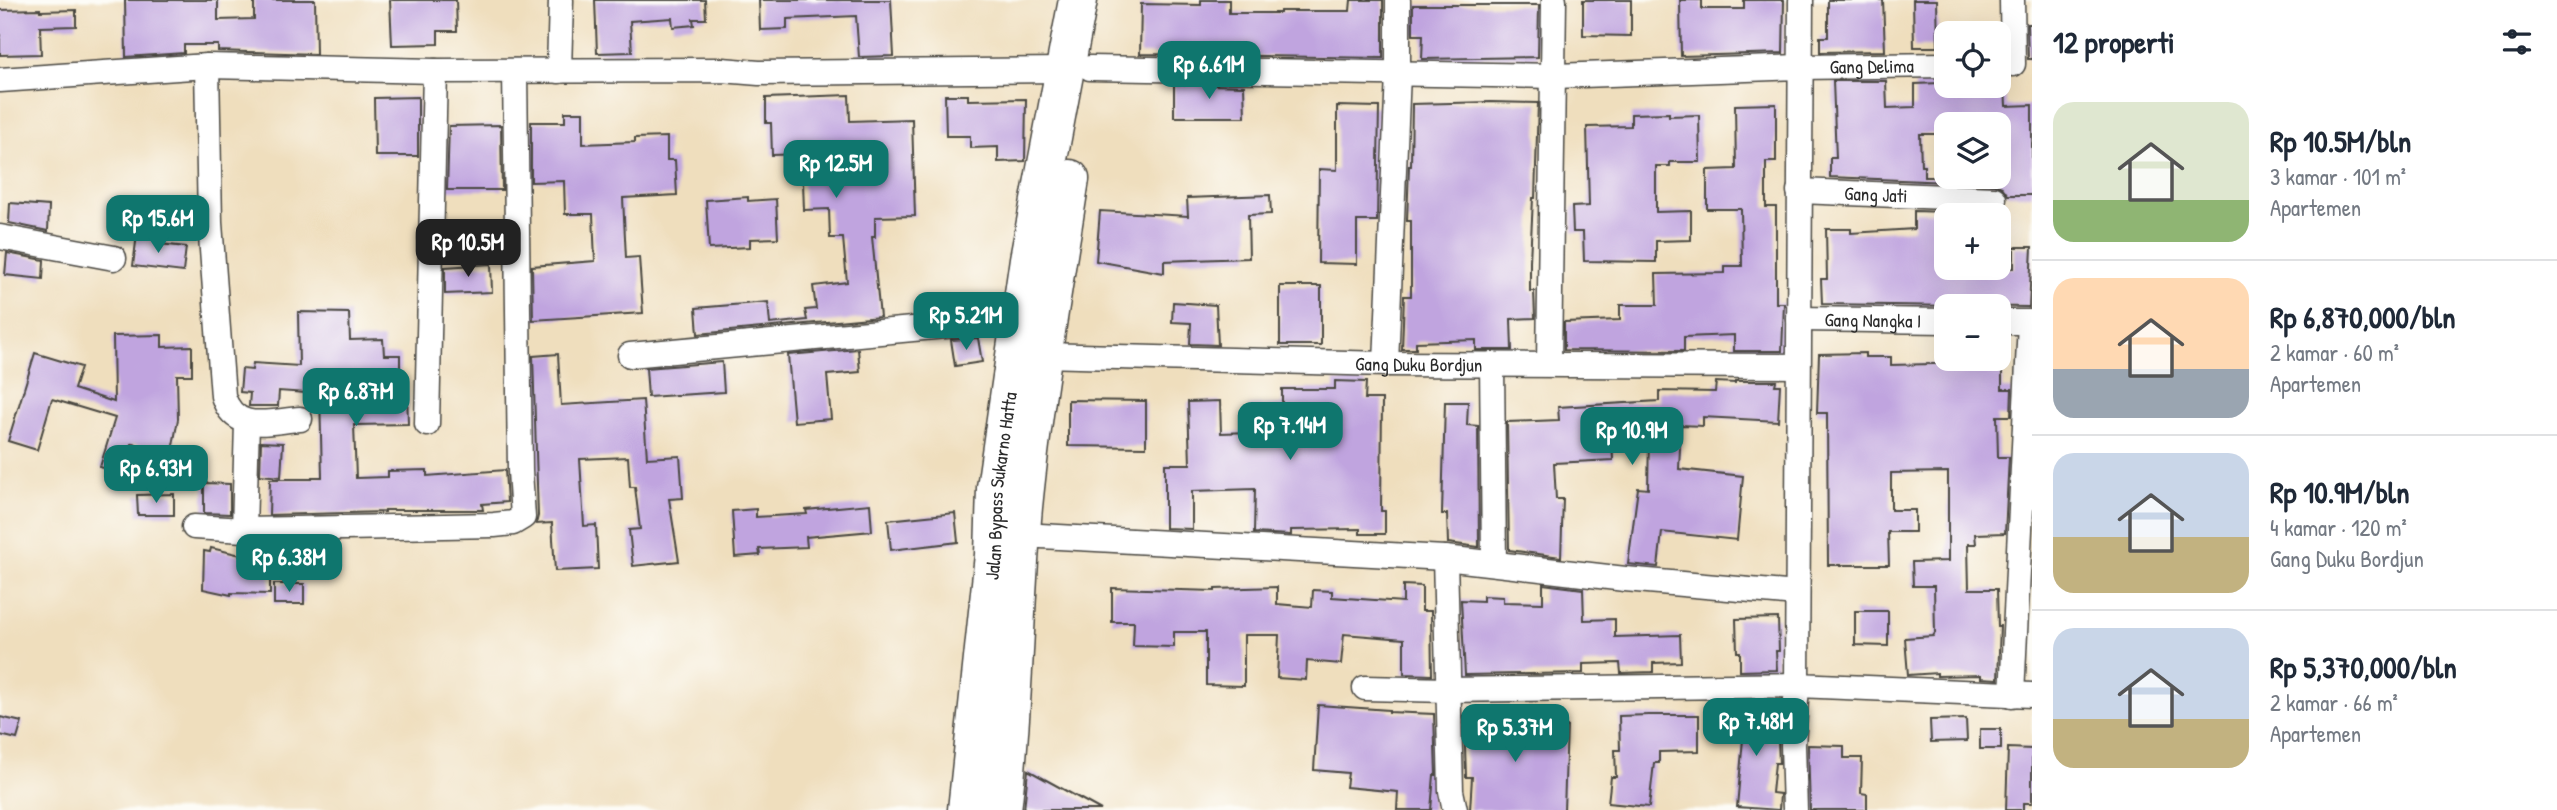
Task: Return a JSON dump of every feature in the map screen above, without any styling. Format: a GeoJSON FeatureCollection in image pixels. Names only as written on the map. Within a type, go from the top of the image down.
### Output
{"type":"FeatureCollection","features":[{"type":"Feature","properties":{"kind":"highway","name":"Jalan Bypass Sukarno Hatta"},"geometry":{"type":"LineString","coordinates":[[986,801],[992,741],[1022,535],[1041,355],[1078,69],[1077,0]]}},
{"type":"Feature","properties":{"kind":"highway","name":"Jalan Bypass Sukarno Hatta"},"geometry":{"type":"LineString","coordinates":[[992,741],[996,488],[1029,259],[1078,69],[1104,0]]}},
{"type":"Feature","properties":{"kind":"street"},"geometry":{"type":"LineString","coordinates":[[559,71],[561,0]]}},
{"type":"Feature","properties":{"kind":"street"},"geometry":{"type":"LineString","coordinates":[[1386,363],[1398,73],[1398,0]]}},
{"type":"Feature","properties":{"kind":"street"},"geometry":{"type":"LineString","coordinates":[[1549,363],[1554,0]]}},
{"type":"Feature","properties":{"kind":"street"},"geometry":{"type":"LineString","coordinates":[[1795,810],[1793,745],[1797,685],[1801,0]]}},
{"type":"Feature","properties":{"kind":"street"},"geometry":{"type":"LineString","coordinates":[[2012,0],[2015,65]]}},
{"type":"Feature","properties":{"kind":"street","name":"Gang Delima"},"geometry":{"type":"LineString","coordinates":[[0,80],[206,66],[435,71],[722,69],[759,73],[1078,69],[1555,76],[1934,65]]}},
{"type":"Feature","properties":{"kind":"street"},"geometry":{"type":"LineString","coordinates":[[206,66],[210,223],[221,383],[230,412],[247,423],[300,419]]}},
{"type":"Feature","properties":{"kind":"street"},"geometry":{"type":"LineString","coordinates":[[428,424],[435,71]]}},
{"type":"Feature","properties":{"kind":"street"},"geometry":{"type":"LineString","coordinates":[[194,527],[244,530],[494,525],[513,523],[523,517],[514,71]]}},
{"type":"Feature","properties":{"kind":"street","name":"Gang Jati"},"geometry":{"type":"LineString","coordinates":[[1799,191],[1994,199]]}},
{"type":"Feature","properties":{"kind":"street"},"geometry":{"type":"LineString","coordinates":[[0,237],[114,258]]}},
{"type":"Feature","properties":{"kind":"street"},"geometry":{"type":"LineString","coordinates":[[630,355],[1021,319]]}},
{"type":"Feature","properties":{"kind":"street","name":"Gang Nangka I"},"geometry":{"type":"LineString","coordinates":[[1799,319],[1934,321]]}},
{"type":"Feature","properties":{"kind":"street"},"geometry":{"type":"LineString","coordinates":[[1365,688],[1448,690],[1797,685],[2022,695],[2031,322],[2011,322]]}},
{"type":"Feature","properties":{"kind":"street","name":"Gang Duku Bordjun"},"geometry":{"type":"LineString","coordinates":[[1041,355],[1386,363],[1798,366]]}},
{"type":"Feature","properties":{"kind":"street"},"geometry":{"type":"LineString","coordinates":[[1492,364],[1494,563]]}},
{"type":"Feature","properties":{"kind":"street"},"geometry":{"type":"LineString","coordinates":[[244,530],[247,423]]}},
{"type":"Feature","properties":{"kind":"street"},"geometry":{"type":"LineString","coordinates":[[1022,535],[1445,558],[1625,579],[1797,594]]}},
{"type":"Feature","properties":{"kind":"street"},"geometry":{"type":"LineString","coordinates":[[1445,558],[1451,791],[1455,810]]}},
{"type":"Feature","properties":{"kind":"building"},"geometry":{"type":"Polygon","coordinates":[[[125,0],[218,0],[218,20],[254,19],[254,0],[315,0],[316,54],[218,51],[218,45],[184,45],[184,53],[126,57],[125,0]]]}},
{"type":"Feature","properties":{"kind":"building"},"geometry":{"type":"Polygon","coordinates":[[[390,0],[456,0],[457,31],[438,31],[438,44],[392,45],[390,0]]]}},
{"type":"Feature","properties":{"kind":"building"},"geometry":{"type":"Polygon","coordinates":[[[595,0],[705,0],[706,19],[693,19],[694,25],[673,27],[672,18],[630,21],[632,52],[597,53],[595,0]]]}},
{"type":"Feature","properties":{"kind":"building"},"geometry":{"type":"Polygon","coordinates":[[[759,0],[891,0],[894,56],[859,57],[856,16],[787,19],[787,29],[760,30],[759,0]]]}},
{"type":"Feature","properties":{"kind":"building"},"geometry":{"type":"Polygon","coordinates":[[[1201,0],[1229,0],[1229,13],[1280,13],[1350,11],[1351,0],[1383,0],[1383,58],[1140,54],[1141,4],[1201,5],[1201,0]]]}},
{"type":"Feature","properties":{"kind":"building"},"geometry":{"type":"Polygon","coordinates":[[[1583,0],[1631,0],[1631,36],[1583,35],[1583,0]]]}},
{"type":"Feature","properties":{"kind":"building"},"geometry":{"type":"Polygon","coordinates":[[[1680,0],[1702,0],[1702,9],[1744,9],[1744,0],[1784,0],[1783,53],[1681,56],[1680,0]]]}},
{"type":"Feature","properties":{"kind":"building"},"geometry":{"type":"Polygon","coordinates":[[[1828,0],[1883,0],[1885,51],[1820,52],[1820,37],[1828,37],[1828,0]]]}},
{"type":"Feature","properties":{"kind":"building"},"geometry":{"type":"Polygon","coordinates":[[[1913,0],[1937,0],[1934,47],[1914,47],[1913,0]]]}},
{"type":"Feature","properties":{"kind":"building"},"geometry":{"type":"Polygon","coordinates":[[[1413,5],[1539,5],[1538,57],[1422,59],[1423,35],[1413,35],[1413,5]]]}},
{"type":"Feature","properties":{"kind":"building"},"geometry":{"type":"Polygon","coordinates":[[[0,10],[76,10],[76,26],[40,27],[41,54],[0,55],[0,10]]]}},
{"type":"Feature","properties":{"kind":"building"},"geometry":{"type":"Polygon","coordinates":[[[2027,24],[2032,24],[2032,59],[2028,59],[2027,24]]]}},
{"type":"Feature","properties":{"kind":"building"},"geometry":{"type":"Polygon","coordinates":[[[1833,81],[1886,81],[1887,108],[1915,107],[1915,84],[1934,83],[1934,98],[2006,98],[2006,106],[2032,105],[2032,195],[2008,195],[2004,189],[2011,189],[2011,112],[1934,112],[1934,134],[1920,134],[1924,177],[1934,177],[1934,181],[1830,177],[1830,158],[1836,158],[1833,81]]]}},
{"type":"Feature","properties":{"kind":"building"},"geometry":{"type":"Polygon","coordinates":[[[1174,84],[1244,86],[1245,117],[1174,117],[1174,84]]]}},
{"type":"Feature","properties":{"kind":"building"},"geometry":{"type":"Polygon","coordinates":[[[849,95],[850,121],[912,119],[915,216],[875,217],[875,237],[872,237],[880,317],[698,334],[696,308],[768,302],[770,324],[807,320],[805,310],[816,309],[813,286],[847,282],[843,238],[830,238],[829,209],[804,210],[802,154],[772,155],[771,123],[766,123],[766,98],[849,95]]]}},
{"type":"Feature","properties":{"kind":"building"},"geometry":{"type":"Polygon","coordinates":[[[945,95],[968,95],[968,100],[1026,99],[1025,161],[998,162],[998,147],[970,148],[970,136],[946,136],[945,95]]]}},
{"type":"Feature","properties":{"kind":"building"},"geometry":{"type":"Polygon","coordinates":[[[418,97],[418,156],[375,156],[374,98],[418,97]]]}},
{"type":"Feature","properties":{"kind":"building"},"geometry":{"type":"Polygon","coordinates":[[[1538,103],[1530,261],[1530,291],[1534,291],[1535,318],[1511,319],[1512,350],[1476,350],[1476,340],[1416,342],[1416,349],[1402,349],[1404,296],[1411,296],[1411,221],[1407,221],[1412,104],[1538,103]]]}},
{"type":"Feature","properties":{"kind":"building"},"geometry":{"type":"Polygon","coordinates":[[[1776,104],[1776,162],[1766,162],[1766,207],[1776,207],[1776,303],[1784,303],[1782,351],[1734,351],[1734,335],[1684,337],[1684,351],[1564,350],[1564,322],[1620,320],[1620,305],[1657,305],[1656,274],[1725,273],[1725,266],[1742,266],[1741,209],[1707,209],[1707,170],[1736,169],[1735,105],[1776,104]]]}},
{"type":"Feature","properties":{"kind":"building"},"geometry":{"type":"Polygon","coordinates":[[[1337,106],[1379,107],[1377,221],[1357,221],[1357,264],[1318,263],[1319,169],[1337,170],[1337,106]]]}},
{"type":"Feature","properties":{"kind":"building"},"geometry":{"type":"Polygon","coordinates":[[[565,112],[583,112],[583,144],[635,142],[635,138],[667,137],[667,160],[675,160],[677,195],[623,198],[626,258],[639,257],[643,313],[533,320],[532,266],[595,261],[593,214],[565,214],[564,181],[531,182],[531,122],[565,122],[565,112]]]}},
{"type":"Feature","properties":{"kind":"building"},"geometry":{"type":"Polygon","coordinates":[[[1669,113],[1669,116],[1699,115],[1700,162],[1670,162],[1670,166],[1656,166],[1656,212],[1691,211],[1691,240],[1656,241],[1656,262],[1584,261],[1583,232],[1573,232],[1572,207],[1589,206],[1587,127],[1631,126],[1631,114],[1669,113]]]}},
{"type":"Feature","properties":{"kind":"building"},"geometry":{"type":"Polygon","coordinates":[[[501,125],[502,190],[447,190],[449,126],[501,125]]]}},
{"type":"Feature","properties":{"kind":"building"},"geometry":{"type":"Polygon","coordinates":[[[1270,195],[1271,214],[1248,215],[1249,258],[1164,261],[1164,273],[1096,261],[1100,211],[1188,216],[1187,198],[1270,195]]]}},
{"type":"Feature","properties":{"kind":"building"},"geometry":{"type":"Polygon","coordinates":[[[748,197],[748,201],[776,199],[778,238],[750,239],[750,247],[709,249],[706,200],[748,197]]]}},
{"type":"Feature","properties":{"kind":"building"},"geometry":{"type":"Polygon","coordinates":[[[10,203],[49,206],[48,231],[9,223],[10,203]]]}},
{"type":"Feature","properties":{"kind":"building"},"geometry":{"type":"Polygon","coordinates":[[[1914,211],[1934,212],[1934,280],[2011,280],[2014,247],[2032,247],[2029,307],[2011,307],[2011,294],[1934,294],[1934,306],[1822,304],[1821,279],[1827,279],[1826,229],[1851,229],[1851,233],[1914,229],[1914,211]]]}},
{"type":"Feature","properties":{"kind":"building"},"geometry":{"type":"Polygon","coordinates":[[[137,234],[160,237],[160,244],[186,247],[183,272],[133,266],[137,234]]]}},
{"type":"Feature","properties":{"kind":"building"},"geometry":{"type":"Polygon","coordinates":[[[7,253],[44,260],[43,279],[5,275],[7,253]]]}},
{"type":"Feature","properties":{"kind":"building"},"geometry":{"type":"Polygon","coordinates":[[[491,264],[492,292],[445,294],[445,267],[491,264]]]}},
{"type":"Feature","properties":{"kind":"building"},"geometry":{"type":"Polygon","coordinates":[[[1280,286],[1321,286],[1321,345],[1280,345],[1280,286]]]}},
{"type":"Feature","properties":{"kind":"building"},"geometry":{"type":"Polygon","coordinates":[[[1173,302],[1216,305],[1218,345],[1190,344],[1191,323],[1172,322],[1173,302]]]}},
{"type":"Feature","properties":{"kind":"building"},"geometry":{"type":"Polygon","coordinates":[[[298,312],[349,313],[350,340],[383,339],[384,355],[400,355],[400,390],[407,390],[408,424],[354,425],[356,478],[388,477],[388,471],[427,470],[427,476],[505,470],[507,502],[482,504],[483,510],[385,510],[269,515],[270,479],[322,477],[320,394],[279,391],[278,406],[249,406],[250,393],[240,392],[242,369],[252,370],[253,363],[299,366],[298,312]]]}},
{"type":"Feature","properties":{"kind":"building"},"geometry":{"type":"Polygon","coordinates":[[[162,335],[162,347],[192,346],[192,375],[177,375],[178,419],[172,451],[132,444],[123,474],[100,467],[115,418],[52,399],[37,450],[8,441],[35,353],[81,367],[74,389],[114,402],[113,336],[162,335]]]}},
{"type":"Feature","properties":{"kind":"building"},"geometry":{"type":"Polygon","coordinates":[[[978,338],[982,362],[955,366],[951,340],[978,338]]]}},
{"type":"Feature","properties":{"kind":"building"},"geometry":{"type":"Polygon","coordinates":[[[858,349],[860,372],[827,375],[831,419],[794,422],[788,355],[858,349]]]}},
{"type":"Feature","properties":{"kind":"building"},"geometry":{"type":"Polygon","coordinates":[[[1865,353],[1865,357],[1891,357],[1891,365],[1934,364],[1934,371],[2002,371],[2002,389],[2012,389],[2011,416],[1997,416],[1998,457],[2009,457],[2005,533],[1975,534],[1976,544],[1968,544],[1969,589],[1997,589],[2000,626],[1998,679],[1981,678],[1981,675],[1937,676],[1937,673],[1908,675],[1905,638],[1933,636],[1935,633],[1934,586],[1913,586],[1912,562],[1948,561],[1948,472],[1891,473],[1891,510],[1915,510],[1915,532],[1888,532],[1889,565],[1828,565],[1827,413],[1817,413],[1819,354],[1865,353]]]}},
{"type":"Feature","properties":{"kind":"building"},"geometry":{"type":"Polygon","coordinates":[[[558,354],[561,405],[643,400],[647,458],[680,456],[683,498],[669,499],[679,561],[633,566],[629,530],[640,529],[635,487],[630,487],[628,457],[580,459],[584,526],[596,525],[598,569],[555,571],[552,523],[536,524],[538,516],[533,356],[558,354]]]}},
{"type":"Feature","properties":{"kind":"building"},"geometry":{"type":"Polygon","coordinates":[[[722,362],[724,392],[648,397],[646,368],[722,362]]]}},
{"type":"Feature","properties":{"kind":"building"},"geometry":{"type":"Polygon","coordinates":[[[1335,381],[1366,382],[1365,399],[1382,399],[1381,511],[1385,511],[1385,534],[1360,534],[1360,529],[1291,530],[1291,535],[1254,533],[1255,489],[1192,491],[1192,529],[1165,528],[1165,464],[1190,464],[1188,402],[1220,401],[1221,433],[1251,432],[1249,406],[1282,404],[1282,389],[1335,389],[1335,381]]]}},
{"type":"Feature","properties":{"kind":"building"},"geometry":{"type":"Polygon","coordinates":[[[1776,381],[1775,385],[1780,385],[1778,421],[1703,417],[1703,426],[1681,425],[1679,469],[1743,476],[1737,540],[1662,532],[1658,567],[1628,564],[1638,488],[1648,489],[1649,438],[1612,439],[1613,460],[1554,463],[1556,499],[1563,499],[1561,557],[1509,550],[1507,422],[1559,420],[1558,407],[1659,401],[1659,391],[1715,392],[1716,382],[1776,381]]]}},
{"type":"Feature","properties":{"kind":"building"},"geometry":{"type":"Polygon","coordinates":[[[1068,400],[1146,401],[1146,447],[1068,446],[1068,400]]]}},
{"type":"Feature","properties":{"kind":"building"},"geometry":{"type":"Polygon","coordinates":[[[1445,402],[1468,402],[1467,425],[1478,426],[1479,547],[1448,543],[1447,514],[1442,514],[1445,402]]]}},
{"type":"Feature","properties":{"kind":"building"},"geometry":{"type":"Polygon","coordinates":[[[261,442],[283,443],[281,477],[260,475],[261,442]]]}},
{"type":"Feature","properties":{"kind":"building"},"geometry":{"type":"Polygon","coordinates":[[[204,483],[230,484],[230,514],[204,513],[204,483]]]}},
{"type":"Feature","properties":{"kind":"building"},"geometry":{"type":"Polygon","coordinates":[[[174,494],[174,515],[138,515],[137,495],[174,494]]]}},
{"type":"Feature","properties":{"kind":"building"},"geometry":{"type":"Polygon","coordinates":[[[870,504],[872,531],[806,537],[807,547],[759,549],[760,555],[735,557],[732,511],[756,509],[756,517],[807,514],[806,510],[870,504]]]}},
{"type":"Feature","properties":{"kind":"building"},"geometry":{"type":"Polygon","coordinates":[[[955,513],[958,542],[891,550],[888,520],[955,513]]]}},
{"type":"Feature","properties":{"kind":"building"},"geometry":{"type":"Polygon","coordinates":[[[211,548],[245,556],[245,552],[270,552],[270,594],[231,595],[203,589],[204,551],[210,552],[211,548]]]}},
{"type":"Feature","properties":{"kind":"building"},"geometry":{"type":"Polygon","coordinates":[[[274,584],[304,584],[304,604],[274,604],[274,584]]]}},
{"type":"Feature","properties":{"kind":"building"},"geometry":{"type":"Polygon","coordinates":[[[1543,584],[1583,589],[1584,620],[1615,619],[1615,637],[1680,635],[1681,662],[1653,663],[1653,672],[1621,673],[1620,663],[1583,664],[1583,673],[1465,675],[1461,600],[1483,601],[1483,596],[1503,597],[1503,602],[1543,603],[1543,584]]]}},
{"type":"Feature","properties":{"kind":"building"},"geometry":{"type":"Polygon","coordinates":[[[1403,585],[1422,586],[1422,611],[1431,611],[1432,675],[1404,674],[1404,639],[1344,634],[1341,664],[1307,661],[1306,680],[1277,678],[1279,635],[1244,635],[1244,686],[1206,685],[1206,632],[1174,632],[1174,647],[1133,646],[1134,622],[1112,622],[1112,588],[1215,591],[1277,587],[1277,604],[1312,607],[1313,590],[1332,591],[1332,597],[1403,602],[1403,585]]]}},
{"type":"Feature","properties":{"kind":"building"},"geometry":{"type":"Polygon","coordinates":[[[1855,611],[1888,611],[1888,646],[1855,645],[1855,611]]]}},
{"type":"Feature","properties":{"kind":"building"},"geometry":{"type":"Polygon","coordinates":[[[1778,618],[1777,670],[1740,671],[1736,619],[1778,618]]]}},
{"type":"Feature","properties":{"kind":"building"},"geometry":{"type":"Polygon","coordinates":[[[1765,700],[1767,741],[1778,741],[1779,763],[1775,763],[1772,793],[1780,794],[1779,810],[1737,807],[1743,739],[1737,739],[1736,711],[1741,711],[1741,701],[1765,700]]]}},
{"type":"Feature","properties":{"kind":"building"},"geometry":{"type":"Polygon","coordinates":[[[1318,705],[1434,714],[1436,775],[1431,810],[1397,810],[1398,792],[1346,787],[1348,773],[1314,770],[1318,705]]]}},
{"type":"Feature","properties":{"kind":"building"},"geometry":{"type":"Polygon","coordinates":[[[1464,715],[1524,719],[1524,724],[1567,726],[1564,810],[1470,810],[1472,777],[1466,777],[1464,715]]]}},
{"type":"Feature","properties":{"kind":"building"},"geometry":{"type":"Polygon","coordinates":[[[1699,715],[1699,751],[1659,752],[1659,763],[1654,763],[1649,807],[1608,803],[1611,777],[1616,777],[1615,750],[1620,750],[1619,716],[1699,715]]]}},
{"type":"Feature","properties":{"kind":"building"},"geometry":{"type":"Polygon","coordinates":[[[0,717],[22,722],[17,739],[0,735],[0,717]]]}},
{"type":"Feature","properties":{"kind":"building"},"geometry":{"type":"Polygon","coordinates":[[[1966,719],[1967,741],[1931,742],[1930,720],[1966,719]]]}},
{"type":"Feature","properties":{"kind":"building"},"geometry":{"type":"Polygon","coordinates":[[[1980,729],[2001,729],[2001,749],[1980,749],[1980,729]]]}},
{"type":"Feature","properties":{"kind":"building"},"geometry":{"type":"Polygon","coordinates":[[[1808,745],[1844,746],[1844,758],[1862,758],[1861,793],[1867,794],[1867,810],[1810,810],[1808,745]]]}},
{"type":"Feature","properties":{"kind":"building"},"geometry":{"type":"Polygon","coordinates":[[[2008,748],[2032,749],[2032,803],[2023,803],[2023,810],[2006,810],[2008,748]]]}},
{"type":"Feature","properties":{"kind":"building"},"geometry":{"type":"Polygon","coordinates":[[[1028,770],[1101,810],[1024,810],[1028,770]]]}}]}
